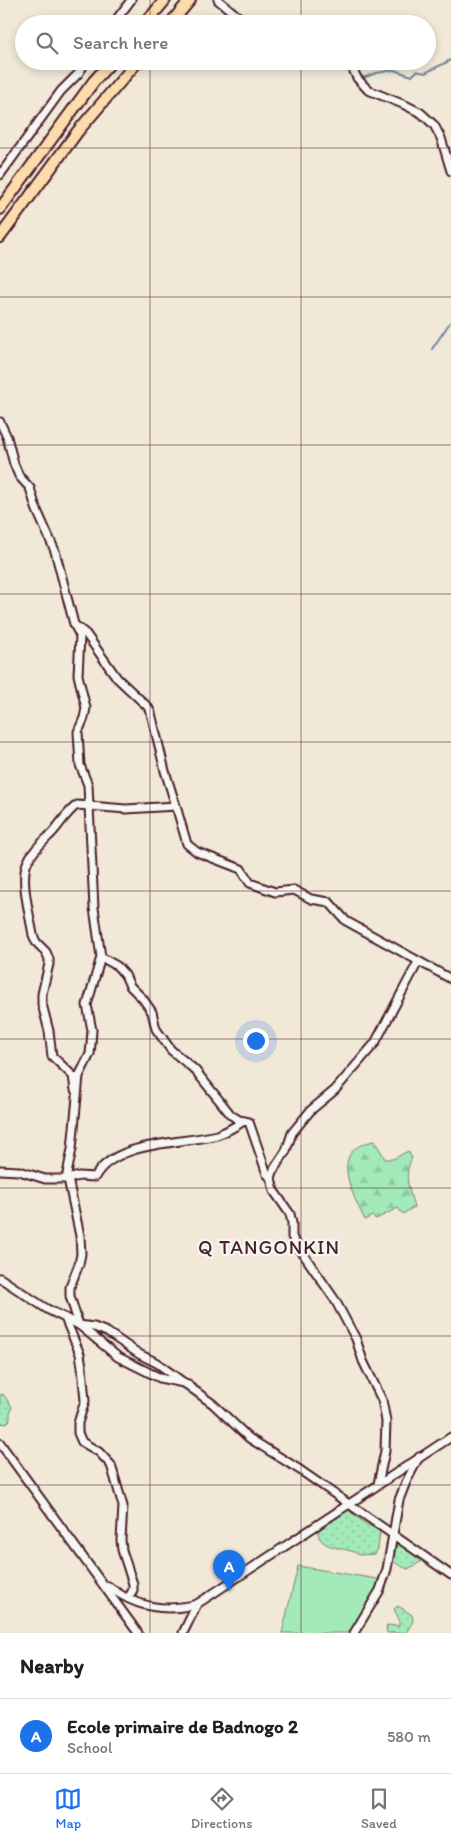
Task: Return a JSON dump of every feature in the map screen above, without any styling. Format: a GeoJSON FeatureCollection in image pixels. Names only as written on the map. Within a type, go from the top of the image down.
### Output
{"type":"FeatureCollection","features":[{"type":"Feature","properties":{"kind":"highway"},"geometry":{"type":"LineString","coordinates":[[152,15],[165,0]]}},
{"type":"Feature","properties":{"kind":"highway"},"geometry":{"type":"LineString","coordinates":[[178,15],[190,0]]}},
{"type":"Feature","properties":{"kind":"highway"},"geometry":{"type":"LineString","coordinates":[[0,209],[104,70]]}},
{"type":"Feature","properties":{"kind":"highway"},"geometry":{"type":"LineString","coordinates":[[0,236],[78,131],[130,70]]}},
{"type":"Feature","properties":{"kind":"street"},"geometry":{"type":"LineString","coordinates":[[120,15],[131,0]]}},
{"type":"Feature","properties":{"kind":"street"},"geometry":{"type":"LineString","coordinates":[[218,0],[236,15]]}},
{"type":"Feature","properties":{"kind":"street"},"geometry":{"type":"LineString","coordinates":[[0,175],[61,91],[81,70]]}},
{"type":"Feature","properties":{"kind":"street"},"geometry":{"type":"LineString","coordinates":[[354,70],[357,78],[368,90],[421,113],[434,125],[441,138],[451,171]]}},
{"type":"Feature","properties":{"kind":"street"},"geometry":{"type":"LineString","coordinates":[[0,422],[7,437],[19,476],[30,488],[36,508],[55,551],[74,624],[80,636],[78,675],[86,708],[78,732],[80,766],[88,785],[94,908],[100,957],[87,1005],[92,1030],[90,1054],[79,1076],[68,1179],[80,1236],[81,1254],[70,1287],[74,1311],[79,1325]]}},
{"type":"Feature","properties":{"kind":"street"},"geometry":{"type":"LineString","coordinates":[[74,624],[86,634],[117,678],[151,712],[165,771],[188,844],[197,852],[241,869],[250,883],[275,892],[294,890],[311,899],[329,902],[346,921],[451,979]]}},
{"type":"Feature","properties":{"kind":"street"},"geometry":{"type":"LineString","coordinates":[[76,1097],[73,1076],[52,1056],[49,1032],[42,1004],[42,994],[49,959],[33,935],[24,877],[27,863],[36,849],[56,829],[72,808],[77,805],[126,809],[176,806]]}},
{"type":"Feature","properties":{"kind":"street"},"geometry":{"type":"LineString","coordinates":[[100,957],[117,966],[130,986],[144,999],[152,1012],[156,1030],[171,1050],[195,1070],[231,1115],[239,1120],[249,1122],[252,1126],[267,1174],[272,1178]]}},
{"type":"Feature","properties":{"kind":"street"},"geometry":{"type":"LineString","coordinates":[[378,1484],[385,1451],[386,1422],[382,1400],[363,1361],[356,1339],[335,1300],[292,1236],[290,1214],[274,1191],[272,1178],[274,1169],[286,1150],[292,1133],[312,1110],[334,1090],[375,1043],[418,962]]}},
{"type":"Feature","properties":{"kind":"street"},"geometry":{"type":"LineString","coordinates":[[0,1170],[19,1172],[45,1179],[68,1179],[79,1176],[96,1177],[99,1170],[109,1160],[139,1148],[217,1135],[244,1121]]}},
{"type":"Feature","properties":{"kind":"street"},"geometry":{"type":"LineString","coordinates":[[0,1278],[47,1309],[79,1325],[118,1357],[131,1365],[160,1378],[188,1384]]}},
{"type":"Feature","properties":{"kind":"street"},"geometry":{"type":"LineString","coordinates":[[65,1318],[80,1354],[82,1367],[85,1401],[78,1423],[78,1433],[82,1442],[99,1452],[111,1464],[123,1506],[121,1540],[133,1584],[133,1590],[128,1598]]}},
{"type":"Feature","properties":{"kind":"street"},"geometry":{"type":"LineString","coordinates":[[79,1325],[94,1326],[107,1332],[188,1384],[213,1404],[249,1438],[300,1470],[451,1575]]}},
{"type":"Feature","properties":{"kind":"street"},"geometry":{"type":"LineString","coordinates":[[101,1581],[128,1598],[146,1605],[166,1609],[197,1604],[451,1437]]}},
{"type":"Feature","properties":{"kind":"street"},"geometry":{"type":"LineString","coordinates":[[0,1443],[138,1633]]}},
{"type":"Feature","properties":{"kind":"street"},"geometry":{"type":"LineString","coordinates":[[354,1633],[380,1590],[387,1569],[399,1500],[420,1456]]}},
{"type":"Feature","properties":{"kind":"street"},"geometry":{"type":"LineString","coordinates":[[183,1633],[197,1604]]}},
{"type":"Feature","properties":{"kind":"green space"},"geometry":{"type":"Polygon","coordinates":[[[375,1141],[385,1159],[393,1159],[408,1151],[412,1158],[407,1176],[414,1207],[403,1214],[398,1208],[376,1219],[372,1216],[365,1220],[350,1185],[347,1162],[351,1152],[360,1145],[375,1141]]]}},
{"type":"Feature","properties":{"kind":"green space"},"geometry":{"type":"Polygon","coordinates":[[[3,1394],[12,1407],[7,1424],[0,1423],[0,1395],[3,1394]]]}},
{"type":"Feature","properties":{"kind":"green space"},"geometry":{"type":"Polygon","coordinates":[[[348,1510],[366,1524],[380,1531],[378,1549],[375,1554],[359,1555],[329,1545],[320,1538],[318,1532],[324,1525],[335,1516],[348,1510]]]}},
{"type":"Feature","properties":{"kind":"green space"},"geometry":{"type":"Polygon","coordinates":[[[394,1541],[398,1541],[421,1558],[422,1561],[408,1569],[394,1562],[392,1556],[394,1541]]]}},
{"type":"Feature","properties":{"kind":"green space"},"geometry":{"type":"Polygon","coordinates":[[[298,1566],[383,1580],[354,1633],[282,1633],[298,1566]]]}},
{"type":"Feature","properties":{"kind":"green space"},"geometry":{"type":"Polygon","coordinates":[[[398,1606],[412,1615],[413,1621],[406,1633],[387,1633],[387,1625],[399,1626],[399,1619],[394,1609],[398,1606]]]}},
{"type":"Feature","properties":{"kind":"waterway"},"geometry":{"type":"LineString","coordinates":[[436,68],[451,60]]}},
{"type":"Feature","properties":{"kind":"waterway"},"geometry":{"type":"LineString","coordinates":[[363,78],[376,73],[394,70]]}},
{"type":"Feature","properties":{"kind":"waterway"},"geometry":{"type":"LineString","coordinates":[[394,70],[412,76],[417,71],[425,73],[431,70]]}},
{"type":"Feature","properties":{"kind":"waterway"},"geometry":{"type":"LineString","coordinates":[[432,349],[451,321]]}},
{"type":"Feature","properties":{"kind":"place","name":"Ecole primaire de Badnogo 2"},"geometry":{"type":"Point","coordinates":[229,1591]}},
{"type":"Feature","properties":{"kind":"district","name":"Q TANGONKIN"},"geometry":{"type":"Point","coordinates":[269,1247]}}]}
